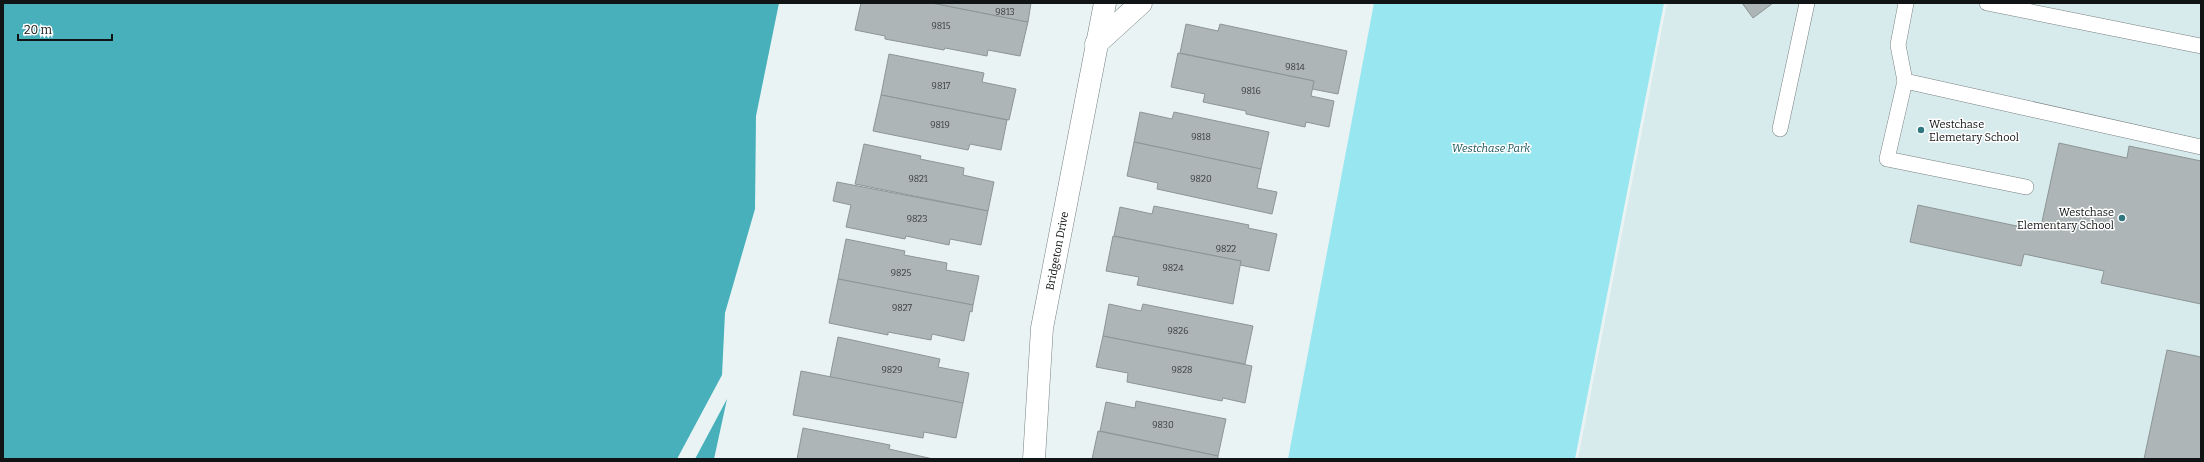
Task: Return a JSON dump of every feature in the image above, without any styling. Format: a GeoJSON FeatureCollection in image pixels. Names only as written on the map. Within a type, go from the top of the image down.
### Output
{"type":"FeatureCollection","features":[{"type":"Feature","properties":{"kind":"street","name":"Bridgeton Drive"},"geometry":{"type":"LineString","coordinates":[[1034,459],[1042,328],[1104,3]]}},
{"type":"Feature","properties":{"kind":"street"},"geometry":{"type":"LineString","coordinates":[[1096,44],[1141,3]]}},
{"type":"Feature","properties":{"kind":"lane"},"geometry":{"type":"LineString","coordinates":[[1780,129],[1807,3]]}},
{"type":"Feature","properties":{"kind":"lane"},"geometry":{"type":"LineString","coordinates":[[1906,3],[1898,45],[1905,81],[1887,159],[2026,187]]}},
{"type":"Feature","properties":{"kind":"lane"},"geometry":{"type":"LineString","coordinates":[[1987,3],[2201,46]]}},
{"type":"Feature","properties":{"kind":"lane"},"geometry":{"type":"LineString","coordinates":[[1905,81],[2201,147]]}},
{"type":"Feature","properties":{"kind":"shaded area"},"geometry":{"type":"Polygon","coordinates":[[[3,3],[779,3],[756,116],[755,209],[725,313],[722,375],[677,459],[3,459],[3,3]]]}},
{"type":"Feature","properties":{"kind":"shaded area","name":"Westchase Elemetary School"},"geometry":{"type":"Polygon","coordinates":[[[1667,3],[2201,3],[2201,459],[1578,459],[1667,3]]]}},
{"type":"Feature","properties":{"kind":"shaded area"},"geometry":{"type":"Polygon","coordinates":[[[727,399],[714,459],[695,459],[727,399]]]}},
{"type":"Feature","properties":{"kind":"green space","name":"Westchase Park"},"geometry":{"type":"Polygon","coordinates":[[[1374,3],[1664,3],[1575,459],[1288,459],[1374,3]]]}},
{"type":"Feature","properties":{"kind":"building"},"geometry":{"type":"Polygon","coordinates":[[[861,3],[932,3],[1028,22],[1020,56],[988,50],[987,56],[885,39],[885,36],[855,30],[861,3]]]}},
{"type":"Feature","properties":{"kind":"building"},"geometry":{"type":"Polygon","coordinates":[[[932,3],[1031,3],[1028,22],[932,3]]]}},
{"type":"Feature","properties":{"kind":"building"},"geometry":{"type":"Polygon","coordinates":[[[1742,3],[1773,3],[1753,18],[1742,3]]]}},
{"type":"Feature","properties":{"kind":"building"},"geometry":{"type":"Polygon","coordinates":[[[1186,24],[1218,31],[1220,24],[1347,51],[1338,94],[1312,89],[1314,81],[1180,53],[1186,24]]]}},
{"type":"Feature","properties":{"kind":"building"},"geometry":{"type":"Polygon","coordinates":[[[1178,53],[1314,81],[1311,96],[1334,101],[1329,127],[1306,122],[1305,127],[1246,114],[1246,111],[1203,102],[1205,94],[1171,87],[1178,53]]]}},
{"type":"Feature","properties":{"kind":"building"},"geometry":{"type":"Polygon","coordinates":[[[889,54],[984,73],[982,82],[1016,89],[1009,120],[881,95],[889,54]]]}},
{"type":"Feature","properties":{"kind":"building"},"geometry":{"type":"Polygon","coordinates":[[[881,95],[1007,120],[1001,150],[970,144],[968,150],[873,131],[881,95]]]}},
{"type":"Feature","properties":{"kind":"building"},"geometry":{"type":"Polygon","coordinates":[[[1140,112],[1172,119],[1174,112],[1269,132],[1261,169],[1134,142],[1140,112]]]}},
{"type":"Feature","properties":{"kind":"building"},"geometry":{"type":"Polygon","coordinates":[[[1134,142],[1261,169],[1257,188],[1277,192],[1272,214],[1157,189],[1158,183],[1127,176],[1134,142]]]}},
{"type":"Feature","properties":{"kind":"building","name":"Westchase Elementary School"},"geometry":{"type":"Polygon","coordinates":[[[2059,143],[2127,158],[2129,146],[2201,161],[2201,304],[2101,283],[2104,271],[2024,254],[2021,266],[1910,242],[1918,205],[2040,231],[2059,143]]]}},
{"type":"Feature","properties":{"kind":"building"},"geometry":{"type":"Polygon","coordinates":[[[864,144],[921,156],[920,159],[964,168],[963,175],[994,182],[988,211],[855,184],[864,144]]]}},
{"type":"Feature","properties":{"kind":"building"},"geometry":{"type":"Polygon","coordinates":[[[837,182],[988,211],[981,245],[950,239],[949,245],[906,236],[905,239],[846,227],[851,205],[833,201],[837,182]]]}},
{"type":"Feature","properties":{"kind":"building"},"geometry":{"type":"Polygon","coordinates":[[[1154,206],[1249,225],[1248,228],[1277,234],[1269,271],[1240,265],[1241,261],[1114,236],[1120,207],[1152,214],[1154,206]]]}},
{"type":"Feature","properties":{"kind":"building"},"geometry":{"type":"Polygon","coordinates":[[[1113,236],[1241,261],[1233,304],[1137,285],[1139,277],[1106,271],[1113,236]]]}},
{"type":"Feature","properties":{"kind":"building"},"geometry":{"type":"Polygon","coordinates":[[[846,239],[905,251],[904,255],[947,263],[946,270],[979,276],[973,305],[838,279],[846,239]]]}},
{"type":"Feature","properties":{"kind":"building"},"geometry":{"type":"Polygon","coordinates":[[[838,279],[973,305],[972,312],[970,311],[964,341],[932,334],[931,340],[888,332],[888,335],[829,323],[838,279]]]}},
{"type":"Feature","properties":{"kind":"building"},"geometry":{"type":"Polygon","coordinates":[[[1109,304],[1141,311],[1143,304],[1253,326],[1245,364],[1103,336],[1109,304]]]}},
{"type":"Feature","properties":{"kind":"building"},"geometry":{"type":"Polygon","coordinates":[[[1103,336],[1252,366],[1245,403],[1223,398],[1222,401],[1127,382],[1128,373],[1096,367],[1103,336]]]}},
{"type":"Feature","properties":{"kind":"building"},"geometry":{"type":"Polygon","coordinates":[[[838,337],[940,359],[938,367],[969,373],[963,403],[830,377],[838,337]]]}},
{"type":"Feature","properties":{"kind":"building"},"geometry":{"type":"Polygon","coordinates":[[[2167,350],[2201,357],[2201,459],[2144,459],[2167,350]]]}},
{"type":"Feature","properties":{"kind":"building"},"geometry":{"type":"Polygon","coordinates":[[[801,371],[963,403],[956,438],[924,432],[923,438],[793,415],[801,371]]]}},
{"type":"Feature","properties":{"kind":"building"},"geometry":{"type":"Polygon","coordinates":[[[1136,401],[1226,419],[1218,456],[1100,431],[1106,402],[1135,408],[1136,401]]]}},
{"type":"Feature","properties":{"kind":"building"},"geometry":{"type":"Polygon","coordinates":[[[803,428],[890,445],[889,449],[933,459],[797,459],[803,428]]]}},
{"type":"Feature","properties":{"kind":"building"},"geometry":{"type":"Polygon","coordinates":[[[1098,431],[1218,456],[1218,459],[1092,459],[1098,431]]]}},
{"type":"Feature","properties":{"kind":"place","name":"Westchase Elemetary School"},"geometry":{"type":"Point","coordinates":[1921,130]}},
{"type":"Feature","properties":{"kind":"place","name":"Westchase Elementary School"},"geometry":{"type":"Point","coordinates":[2122,218]}}]}
